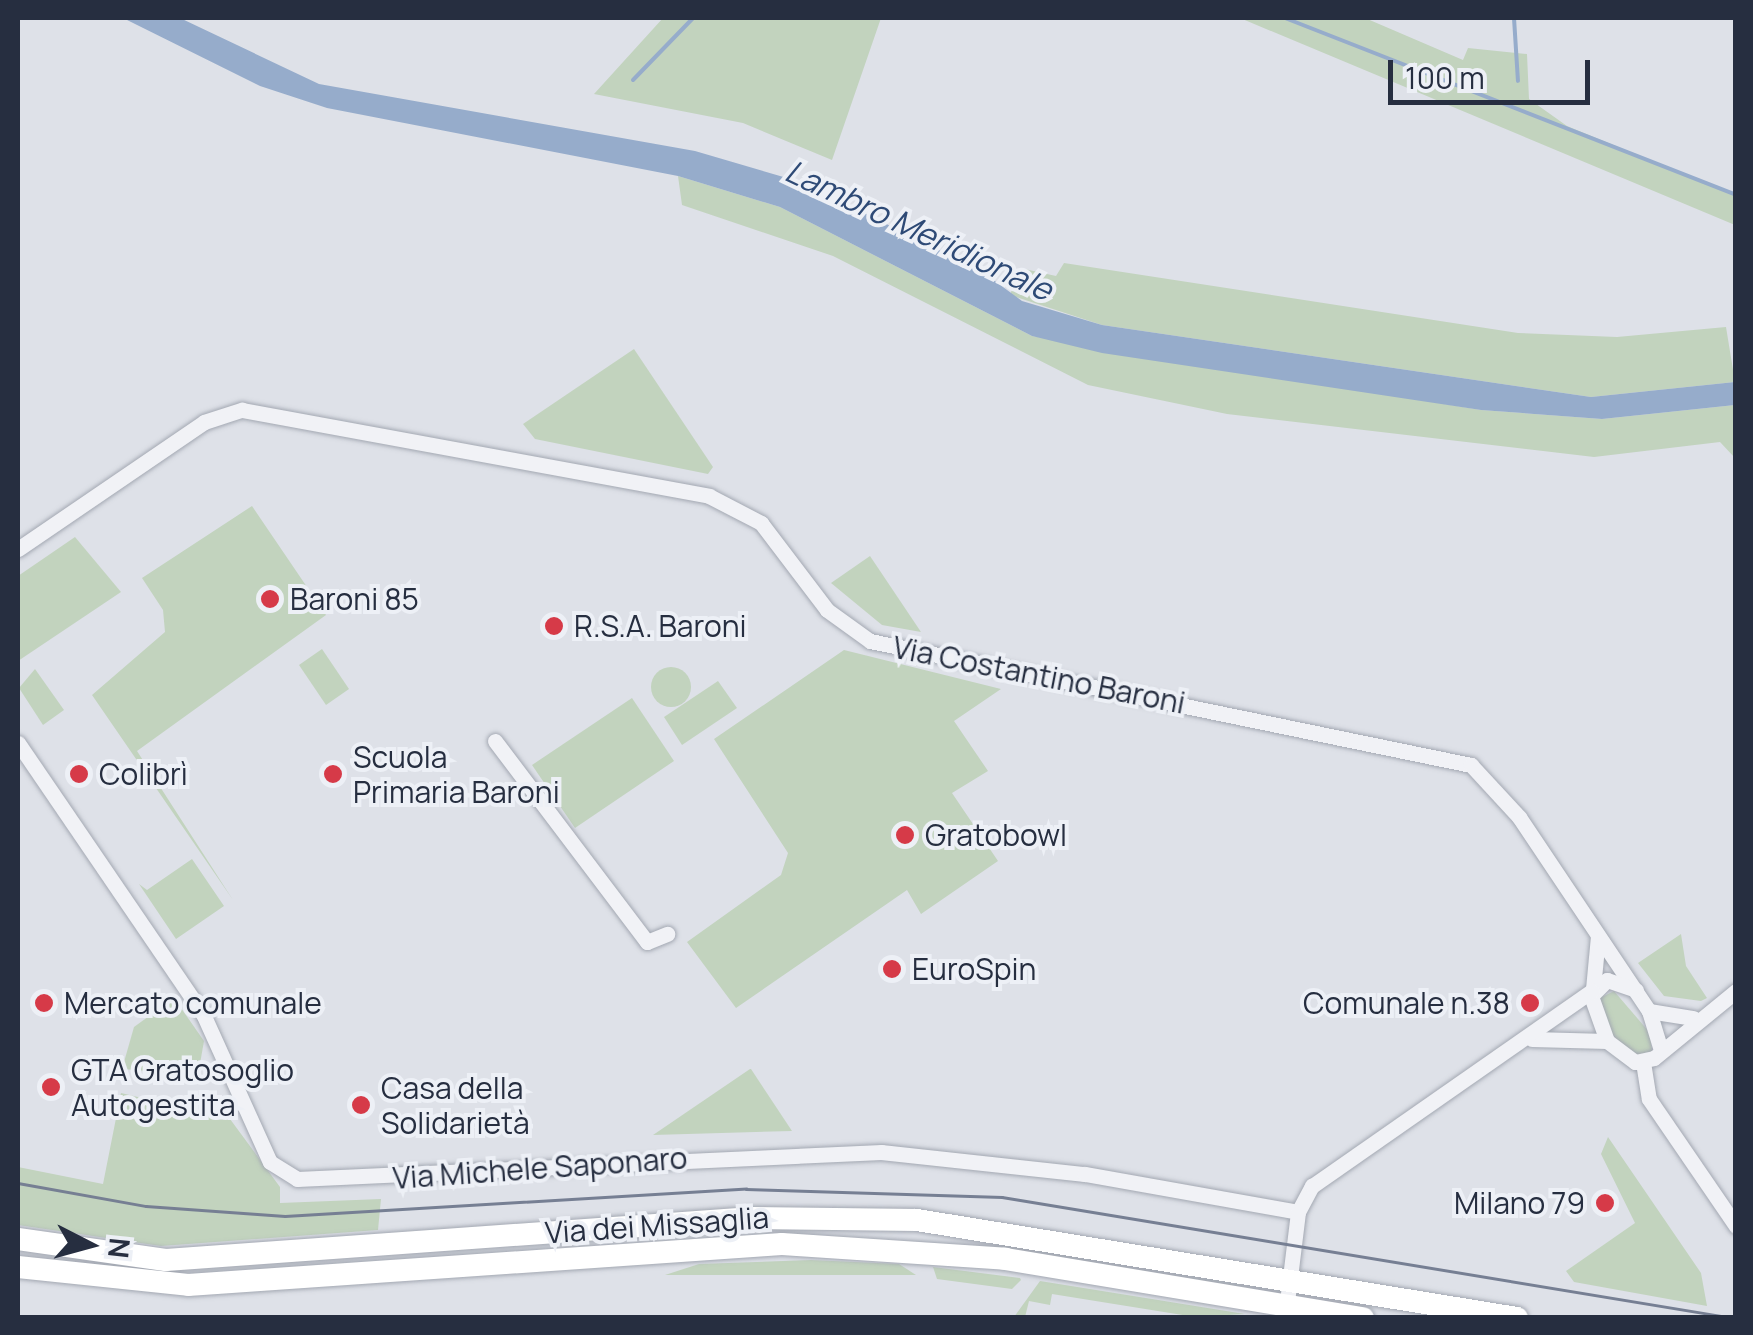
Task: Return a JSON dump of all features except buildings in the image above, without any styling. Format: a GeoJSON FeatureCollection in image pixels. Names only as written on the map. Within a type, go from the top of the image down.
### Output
{"type":"FeatureCollection","features":[{"type":"Feature","properties":{"kind":"main road","name":"Via dei Missaglia"},"geometry":{"type":"LineString","coordinates":[[18,1239],[166,1260],[845,1217],[957,1225],[1516,1318]]}},
{"type":"Feature","properties":{"kind":"main road","name":"Via dei Missaglia"},"geometry":{"type":"LineString","coordinates":[[18,1267],[188,1285],[782,1244],[1004,1259],[1288,1311],[1363,1318]]}},
{"type":"Feature","properties":{"kind":"street","name":"Via Costantino Baroni"},"geometry":{"type":"LineString","coordinates":[[18,549],[204,422],[242,410],[709,496],[761,523],[827,610],[883,645],[1471,765],[1511,806],[1636,990],[1649,1011],[1660,1048]]}},
{"type":"Feature","properties":{"kind":"street"},"geometry":{"type":"LineString","coordinates":[[496,741],[647,942],[667,934]]}},
{"type":"Feature","properties":{"kind":"street","name":"Via Michele Saponaro"},"geometry":{"type":"LineString","coordinates":[[18,747],[211,1027],[270,1162],[297,1179],[881,1152],[1085,1174],[1298,1212]]}},
{"type":"Feature","properties":{"kind":"street"},"geometry":{"type":"LineString","coordinates":[[18,773],[42,778]]}},
{"type":"Feature","properties":{"kind":"street"},"geometry":{"type":"LineString","coordinates":[[1598,936],[1592,990],[1607,1041],[1623,1059],[1643,1062],[1693,1018],[1736,992]]}},
{"type":"Feature","properties":{"kind":"street"},"geometry":{"type":"LineString","coordinates":[[1288,1311],[1298,1212],[1312,1186],[1532,1039],[1607,980],[1636,990]]}},
{"type":"Feature","properties":{"kind":"street"},"geometry":{"type":"LineString","coordinates":[[1649,1011],[1693,1018]]}},
{"type":"Feature","properties":{"kind":"street"},"geometry":{"type":"LineString","coordinates":[[1532,1039],[1607,1041]]}},
{"type":"Feature","properties":{"kind":"street"},"geometry":{"type":"LineString","coordinates":[[1643,1062],[1649,1099],[1736,1226]]}},
{"type":"Feature","properties":{"kind":"green space"},"geometry":{"type":"Polygon","coordinates":[[[663,18],[881,18],[832,160],[743,123],[594,94],[663,18]]]}},
{"type":"Feature","properties":{"kind":"green space"},"geometry":{"type":"Polygon","coordinates":[[[1240,18],[1365,18],[1463,60],[1468,48],[1527,54],[1529,99],[1567,126],[1735,195],[1735,225],[1240,18]]]}},
{"type":"Feature","properties":{"kind":"green space"},"geometry":{"type":"Polygon","coordinates":[[[678,176],[780,207],[1032,336],[1481,410],[1602,419],[1735,405],[1735,458],[1720,442],[1594,457],[1227,414],[1088,385],[833,256],[682,205],[678,176]]]}},
{"type":"Feature","properties":{"kind":"green space"},"geometry":{"type":"Polygon","coordinates":[[[1064,263],[1518,333],[1617,337],[1726,327],[1735,382],[1591,397],[1102,325],[1010,295],[1020,268],[1056,276],[1064,263]]]}},
{"type":"Feature","properties":{"kind":"green space"},"geometry":{"type":"Polygon","coordinates":[[[634,349],[713,467],[708,474],[535,439],[523,424],[634,349]]]}},
{"type":"Feature","properties":{"kind":"green space"},"geometry":{"type":"Polygon","coordinates":[[[252,506],[326,615],[137,751],[233,900],[92,695],[165,632],[163,610],[142,578],[252,506]]]}},
{"type":"Feature","properties":{"kind":"green space"},"geometry":{"type":"Polygon","coordinates":[[[75,537],[121,592],[18,661],[18,576],[75,537]]]}},
{"type":"Feature","properties":{"kind":"green space"},"geometry":{"type":"Polygon","coordinates":[[[870,556],[921,632],[882,625],[831,583],[870,556]]]}},
{"type":"Feature","properties":{"kind":"green space"},"geometry":{"type":"Polygon","coordinates":[[[322,649],[349,689],[326,705],[299,665],[322,649]]]}},
{"type":"Feature","properties":{"kind":"green space"},"geometry":{"type":"Polygon","coordinates":[[[844,650],[1001,689],[954,721],[988,771],[952,793],[998,861],[921,914],[907,890],[736,1008],[687,942],[781,875],[788,853],[714,739],[844,650]]]}},
{"type":"Feature","properties":{"kind":"green space"},"geometry":{"type":"Polygon","coordinates":[[[671,667],[685,673],[691,687],[685,701],[671,707],[657,701],[651,687],[657,673],[671,667]]]}},
{"type":"Feature","properties":{"kind":"green space"},"geometry":{"type":"Polygon","coordinates":[[[35,669],[64,710],[43,725],[19,688],[35,669]]]}},
{"type":"Feature","properties":{"kind":"green space"},"geometry":{"type":"Polygon","coordinates":[[[718,681],[737,708],[682,745],[664,717],[718,681]]]}},
{"type":"Feature","properties":{"kind":"green space"},"geometry":{"type":"Polygon","coordinates":[[[632,698],[674,761],[575,828],[532,765],[632,698]]]}},
{"type":"Feature","properties":{"kind":"green space"},"geometry":{"type":"Polygon","coordinates":[[[192,859],[224,906],[176,939],[139,884],[147,890],[192,859]]]}},
{"type":"Feature","properties":{"kind":"green space"},"geometry":{"type":"Polygon","coordinates":[[[1681,934],[1686,966],[1707,998],[1701,1001],[1664,996],[1638,963],[1681,934]]]}},
{"type":"Feature","properties":{"kind":"green space"},"geometry":{"type":"Polygon","coordinates":[[[1614,991],[1650,1033],[1652,1052],[1641,1060],[1609,1034],[1600,998],[1614,991]]]}},
{"type":"Feature","properties":{"kind":"green space"},"geometry":{"type":"Polygon","coordinates":[[[174,998],[204,1041],[198,1075],[122,1069],[134,1027],[174,998]]]}},
{"type":"Feature","properties":{"kind":"green space"},"geometry":{"type":"Polygon","coordinates":[[[750,1069],[792,1131],[653,1135],[750,1069]]]}},
{"type":"Feature","properties":{"kind":"green space"},"geometry":{"type":"Polygon","coordinates":[[[121,1093],[230,1119],[280,1187],[280,1203],[381,1199],[378,1230],[161,1246],[18,1225],[18,1167],[103,1184],[121,1093]]]}},
{"type":"Feature","properties":{"kind":"green space"},"geometry":{"type":"Polygon","coordinates":[[[1608,1137],[1701,1273],[1707,1306],[1574,1282],[1566,1271],[1635,1223],[1601,1154],[1608,1137]]]}},
{"type":"Feature","properties":{"kind":"green space"},"geometry":{"type":"Polygon","coordinates":[[[811,1260],[899,1264],[916,1275],[665,1275],[699,1264],[811,1260]]]}},
{"type":"Feature","properties":{"kind":"green space"},"geometry":{"type":"Polygon","coordinates":[[[933,1267],[1021,1280],[1012,1289],[937,1279],[933,1267]]]}},
{"type":"Feature","properties":{"kind":"green space"},"geometry":{"type":"Polygon","coordinates":[[[1040,1281],[1245,1314],[1195,1317],[1052,1294],[1050,1305],[1029,1301],[1025,1317],[1014,1317],[1040,1281]]]}},
{"type":"Feature","properties":{"kind":"water"},"geometry":{"type":"Polygon","coordinates":[[[123,18],[180,18],[319,84],[695,151],[804,183],[981,271],[1022,301],[1102,325],[1591,397],[1735,382],[1735,405],[1602,419],[1481,410],[1102,353],[1032,336],[780,207],[678,176],[327,108],[260,86],[123,18]]]}},
{"type":"Feature","properties":{"kind":"waterway"},"geometry":{"type":"LineString","coordinates":[[633,80],[693,18]]}},
{"type":"Feature","properties":{"kind":"waterway"},"geometry":{"type":"LineString","coordinates":[[1285,18],[1736,195]]}},
{"type":"Feature","properties":{"kind":"waterway"},"geometry":{"type":"LineString","coordinates":[[1514,18],[1518,81]]}},
{"type":"Feature","properties":{"kind":"tram line"},"geometry":{"type":"LineString","coordinates":[[18,1183],[146,1206],[285,1216],[746,1189],[1002,1197],[1734,1318]]}},
{"type":"Feature","properties":{"kind":"place","name":"Baroni 85"},"geometry":{"type":"Point","coordinates":[270,599]}},
{"type":"Feature","properties":{"kind":"place","name":"R.S.A. Baroni"},"geometry":{"type":"Point","coordinates":[554,626]}},
{"type":"Feature","properties":{"kind":"place","name":"Colibrì"},"geometry":{"type":"Point","coordinates":[79,774]}},
{"type":"Feature","properties":{"kind":"place","name":"Scuola Primaria Baroni"},"geometry":{"type":"Point","coordinates":[333,774]}},
{"type":"Feature","properties":{"kind":"place","name":"Gratobowl"},"geometry":{"type":"Point","coordinates":[905,835]}},
{"type":"Feature","properties":{"kind":"place","name":"EuroSpin"},"geometry":{"type":"Point","coordinates":[892,969]}},
{"type":"Feature","properties":{"kind":"place","name":"Mercato comunale"},"geometry":{"type":"Point","coordinates":[44,1003]}},
{"type":"Feature","properties":{"kind":"place","name":"Comunale n.38"},"geometry":{"type":"Point","coordinates":[1530,1003]}},
{"type":"Feature","properties":{"kind":"place","name":"GTA Gratosoglio Autogestita"},"geometry":{"type":"Point","coordinates":[51,1087]}},
{"type":"Feature","properties":{"kind":"place","name":"Casa della Solidarietà"},"geometry":{"type":"Point","coordinates":[361,1105]}},
{"type":"Feature","properties":{"kind":"place","name":"Milano 79"},"geometry":{"type":"Point","coordinates":[1605,1203]}},
{"type":"Feature","properties":{"kind":"water label","name":"Lambro Meridionale"},"geometry":{"type":"Point","coordinates":[919,230]}}]}
